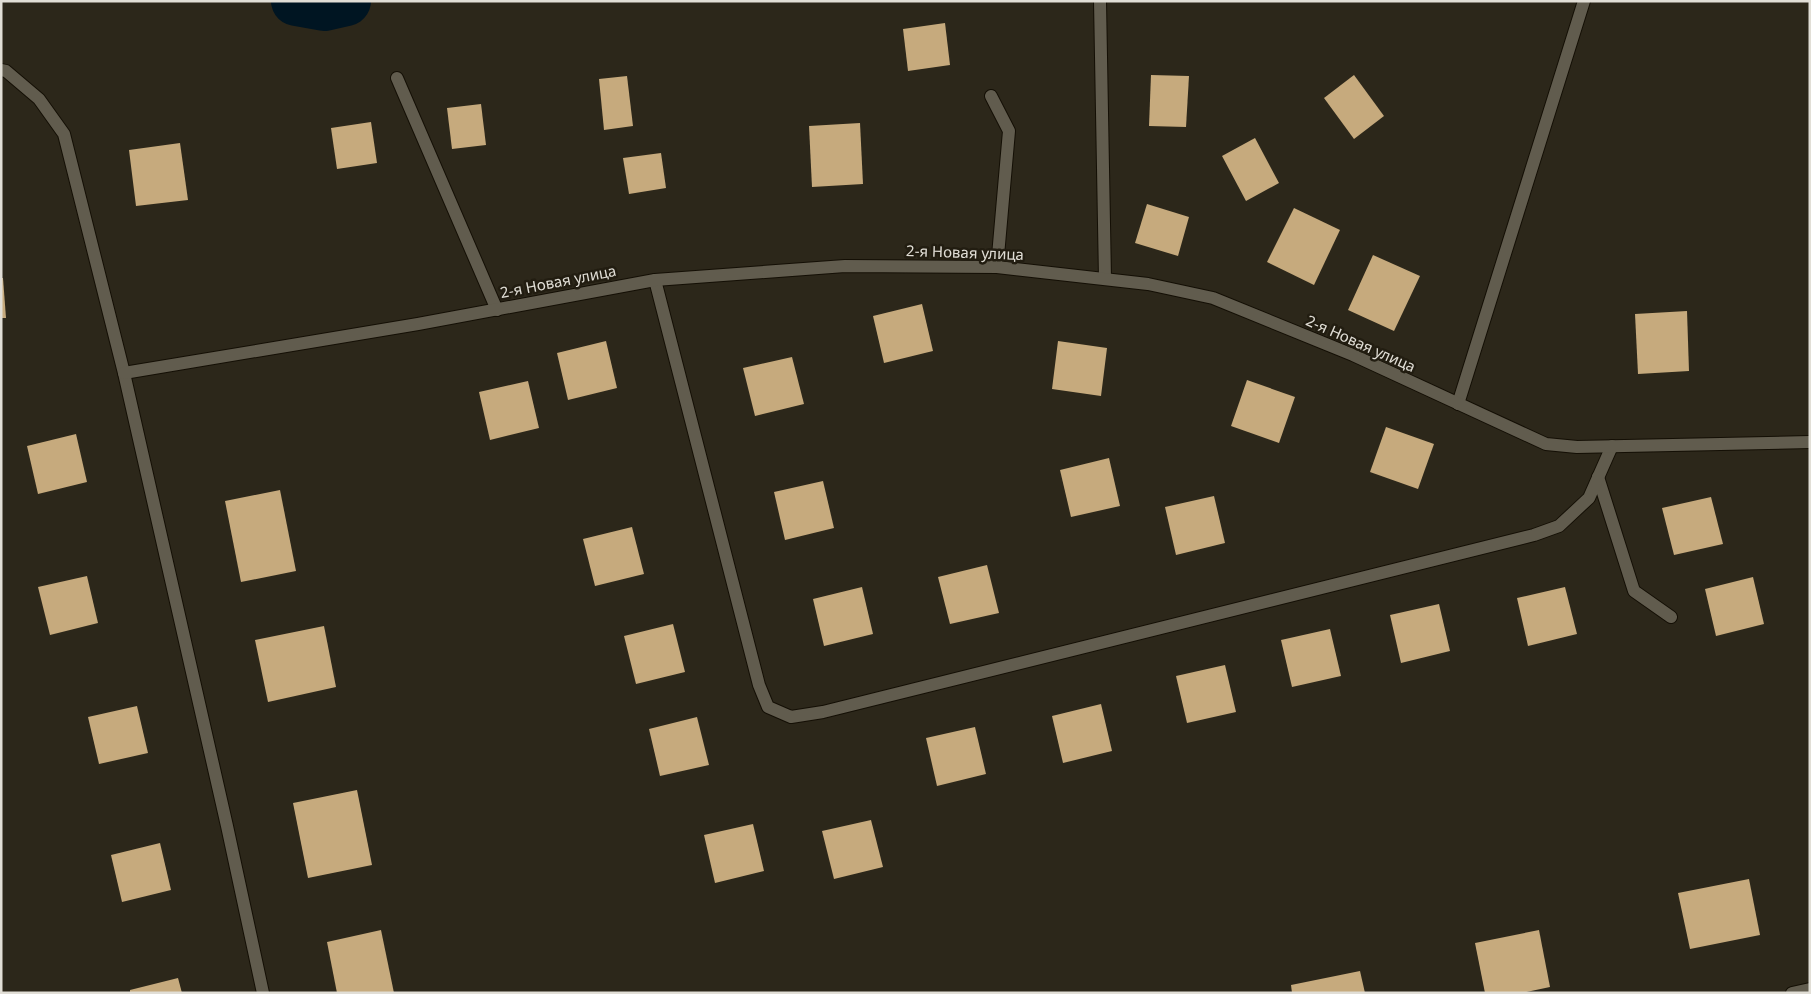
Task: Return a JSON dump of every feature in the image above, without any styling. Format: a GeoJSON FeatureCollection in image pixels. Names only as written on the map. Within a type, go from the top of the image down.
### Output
{"type":"FeatureCollection","features":[{"type":"Feature","properties":{"kind":"street"},"geometry":{"type":"LineString","coordinates":[[1100,1],[1104,279]]}},
{"type":"Feature","properties":{"kind":"street"},"geometry":{"type":"LineString","coordinates":[[1458,404],[1584,1]]}},
{"type":"Feature","properties":{"kind":"street"},"geometry":{"type":"LineString","coordinates":[[1,70],[6,71],[39,99],[64,134],[124,373],[225,816],[263,993]]}},
{"type":"Feature","properties":{"kind":"street"},"geometry":{"type":"LineString","coordinates":[[397,78],[497,310]]}},
{"type":"Feature","properties":{"kind":"street"},"geometry":{"type":"LineString","coordinates":[[991,96],[1009,131],[997,267]]}},
{"type":"Feature","properties":{"kind":"street","name":"2-я Новая улица"},"geometry":{"type":"LineString","coordinates":[[124,373],[418,324],[654,280],[845,266],[997,267],[1148,284],[1214,298],[1353,356],[1546,444],[1577,447],[1810,442]]}},
{"type":"Feature","properties":{"kind":"street"},"geometry":{"type":"LineString","coordinates":[[654,280],[760,685],[768,707],[791,717],[823,712],[1534,535],[1559,526],[1589,498],[1612,446]]}},
{"type":"Feature","properties":{"kind":"street"},"geometry":{"type":"LineString","coordinates":[[1598,477],[1634,591],[1671,617]]}},
{"type":"Feature","properties":{"kind":"street"},"geometry":{"type":"LineString","coordinates":[[1792,993],[1810,988]]}},
{"type":"Feature","properties":{"kind":"building"},"geometry":{"type":"Polygon","coordinates":[[[945,23],[950,65],[908,71],[903,29],[945,23]]]}},
{"type":"Feature","properties":{"kind":"building"},"geometry":{"type":"Polygon","coordinates":[[[1151,75],[1189,76],[1186,127],[1149,126],[1151,75]]]}},
{"type":"Feature","properties":{"kind":"building"},"geometry":{"type":"Polygon","coordinates":[[[1354,75],[1384,116],[1354,139],[1324,98],[1354,75]]]}},
{"type":"Feature","properties":{"kind":"building"},"geometry":{"type":"Polygon","coordinates":[[[627,76],[633,126],[604,130],[599,79],[627,76]]]}},
{"type":"Feature","properties":{"kind":"building"},"geometry":{"type":"Polygon","coordinates":[[[481,104],[486,145],[452,149],[447,108],[481,104]]]}},
{"type":"Feature","properties":{"kind":"building"},"geometry":{"type":"Polygon","coordinates":[[[371,122],[377,163],[337,169],[331,128],[371,122]]]}},
{"type":"Feature","properties":{"kind":"building"},"geometry":{"type":"Polygon","coordinates":[[[860,123],[863,184],[812,187],[809,126],[860,123]]]}},
{"type":"Feature","properties":{"kind":"building"},"geometry":{"type":"Polygon","coordinates":[[[1255,138],[1279,183],[1246,201],[1222,156],[1255,138]]]}},
{"type":"Feature","properties":{"kind":"building"},"geometry":{"type":"Polygon","coordinates":[[[180,143],[188,200],[136,206],[129,150],[180,143]]]}},
{"type":"Feature","properties":{"kind":"building"},"geometry":{"type":"Polygon","coordinates":[[[661,153],[666,188],[629,194],[623,158],[661,153]]]}},
{"type":"Feature","properties":{"kind":"building"},"geometry":{"type":"Polygon","coordinates":[[[1147,204],[1189,217],[1178,256],[1135,243],[1147,204]]]}},
{"type":"Feature","properties":{"kind":"building"},"geometry":{"type":"Polygon","coordinates":[[[1294,208],[1340,230],[1314,285],[1267,262],[1294,208]]]}},
{"type":"Feature","properties":{"kind":"building"},"geometry":{"type":"Polygon","coordinates":[[[1373,255],[1420,276],[1394,331],[1348,310],[1373,255]]]}},
{"type":"Feature","properties":{"kind":"building"},"geometry":{"type":"Polygon","coordinates":[[[1,278],[3,278],[6,318],[1,318],[1,278]]]}},
{"type":"Feature","properties":{"kind":"building"},"geometry":{"type":"Polygon","coordinates":[[[922,304],[933,351],[884,363],[873,316],[922,304]]]}},
{"type":"Feature","properties":{"kind":"building"},"geometry":{"type":"Polygon","coordinates":[[[1687,311],[1689,371],[1638,374],[1635,314],[1687,311]]]}},
{"type":"Feature","properties":{"kind":"building"},"geometry":{"type":"Polygon","coordinates":[[[606,341],[617,388],[568,400],[557,353],[606,341]]]}},
{"type":"Feature","properties":{"kind":"building"},"geometry":{"type":"Polygon","coordinates":[[[1058,341],[1107,348],[1101,396],[1052,389],[1058,341]]]}},
{"type":"Feature","properties":{"kind":"building"},"geometry":{"type":"Polygon","coordinates":[[[792,357],[804,404],[755,416],[743,368],[792,357]]]}},
{"type":"Feature","properties":{"kind":"building"},"geometry":{"type":"Polygon","coordinates":[[[1247,380],[1295,397],[1279,443],[1231,426],[1247,380]]]}},
{"type":"Feature","properties":{"kind":"building"},"geometry":{"type":"Polygon","coordinates":[[[528,381],[539,428],[490,440],[479,392],[528,381]]]}},
{"type":"Feature","properties":{"kind":"building"},"geometry":{"type":"Polygon","coordinates":[[[1386,427],[1434,444],[1418,489],[1370,472],[1386,427]]]}},
{"type":"Feature","properties":{"kind":"building"},"geometry":{"type":"Polygon","coordinates":[[[76,434],[87,482],[38,494],[27,446],[76,434]]]}},
{"type":"Feature","properties":{"kind":"building"},"geometry":{"type":"Polygon","coordinates":[[[1109,458],[1120,506],[1071,517],[1060,470],[1109,458]]]}},
{"type":"Feature","properties":{"kind":"building"},"geometry":{"type":"Polygon","coordinates":[[[823,481],[834,528],[785,540],[774,492],[823,481]]]}},
{"type":"Feature","properties":{"kind":"building"},"geometry":{"type":"Polygon","coordinates":[[[280,490],[296,571],[241,582],[225,501],[280,490]]]}},
{"type":"Feature","properties":{"kind":"building"},"geometry":{"type":"Polygon","coordinates":[[[1214,496],[1225,543],[1176,555],[1165,507],[1214,496]]]}},
{"type":"Feature","properties":{"kind":"building"},"geometry":{"type":"Polygon","coordinates":[[[1711,497],[1723,544],[1674,555],[1662,508],[1711,497]]]}},
{"type":"Feature","properties":{"kind":"building"},"geometry":{"type":"Polygon","coordinates":[[[632,527],[644,574],[595,586],[583,539],[632,527]]]}},
{"type":"Feature","properties":{"kind":"building"},"geometry":{"type":"Polygon","coordinates":[[[987,565],[999,613],[950,624],[938,577],[987,565]]]}},
{"type":"Feature","properties":{"kind":"building"},"geometry":{"type":"Polygon","coordinates":[[[87,576],[98,623],[50,635],[38,587],[87,576]]]}},
{"type":"Feature","properties":{"kind":"building"},"geometry":{"type":"Polygon","coordinates":[[[1753,577],[1764,624],[1716,636],[1705,589],[1753,577]]]}},
{"type":"Feature","properties":{"kind":"building"},"geometry":{"type":"Polygon","coordinates":[[[862,587],[873,634],[824,646],[813,599],[862,587]]]}},
{"type":"Feature","properties":{"kind":"building"},"geometry":{"type":"Polygon","coordinates":[[[1565,587],[1577,634],[1528,646],[1517,598],[1565,587]]]}},
{"type":"Feature","properties":{"kind":"building"},"geometry":{"type":"Polygon","coordinates":[[[1439,604],[1450,651],[1401,663],[1390,615],[1439,604]]]}},
{"type":"Feature","properties":{"kind":"building"},"geometry":{"type":"Polygon","coordinates":[[[673,624],[685,672],[636,684],[624,636],[673,624]]]}},
{"type":"Feature","properties":{"kind":"building"},"geometry":{"type":"Polygon","coordinates":[[[324,626],[336,687],[268,702],[255,640],[324,626]]]}},
{"type":"Feature","properties":{"kind":"building"},"geometry":{"type":"Polygon","coordinates":[[[1330,629],[1341,676],[1292,687],[1281,640],[1330,629]]]}},
{"type":"Feature","properties":{"kind":"building"},"geometry":{"type":"Polygon","coordinates":[[[1225,665],[1236,712],[1187,723],[1176,676],[1225,665]]]}},
{"type":"Feature","properties":{"kind":"building"},"geometry":{"type":"Polygon","coordinates":[[[1101,704],[1112,751],[1063,763],[1052,716],[1101,704]]]}},
{"type":"Feature","properties":{"kind":"building"},"geometry":{"type":"Polygon","coordinates":[[[137,706],[148,753],[99,764],[88,717],[137,706]]]}},
{"type":"Feature","properties":{"kind":"building"},"geometry":{"type":"Polygon","coordinates":[[[697,717],[709,765],[660,776],[649,729],[697,717]]]}},
{"type":"Feature","properties":{"kind":"building"},"geometry":{"type":"Polygon","coordinates":[[[975,727],[986,774],[937,786],[926,738],[975,727]]]}},
{"type":"Feature","properties":{"kind":"building"},"geometry":{"type":"Polygon","coordinates":[[[357,790],[372,865],[308,878],[293,803],[357,790]]]}},
{"type":"Feature","properties":{"kind":"building"},"geometry":{"type":"Polygon","coordinates":[[[871,820],[883,867],[834,879],[822,831],[871,820]]]}},
{"type":"Feature","properties":{"kind":"building"},"geometry":{"type":"Polygon","coordinates":[[[753,824],[764,871],[715,883],[704,835],[753,824]]]}},
{"type":"Feature","properties":{"kind":"building"},"geometry":{"type":"Polygon","coordinates":[[[160,843],[171,890],[122,902],[111,855],[160,843]]]}},
{"type":"Feature","properties":{"kind":"building"},"geometry":{"type":"Polygon","coordinates":[[[1749,879],[1760,935],[1690,949],[1678,893],[1749,879]]]}},
{"type":"Feature","properties":{"kind":"building"},"geometry":{"type":"Polygon","coordinates":[[[381,930],[394,993],[337,993],[327,942],[381,930]]]}},
{"type":"Feature","properties":{"kind":"building"},"geometry":{"type":"Polygon","coordinates":[[[1539,930],[1550,987],[1521,993],[1485,993],[1475,943],[1539,930]]]}},
{"type":"Feature","properties":{"kind":"building"},"geometry":{"type":"Polygon","coordinates":[[[1360,971],[1365,993],[1292,993],[1291,985],[1360,971]]]}},
{"type":"Feature","properties":{"kind":"building"},"geometry":{"type":"Polygon","coordinates":[[[178,978],[182,993],[130,993],[130,990],[178,978]]]}},
{"type":"Feature","properties":{"kind":"waterway"},"geometry":{"type":"LineString","coordinates":[[296,1],[324,6],[346,1]]}}]}
